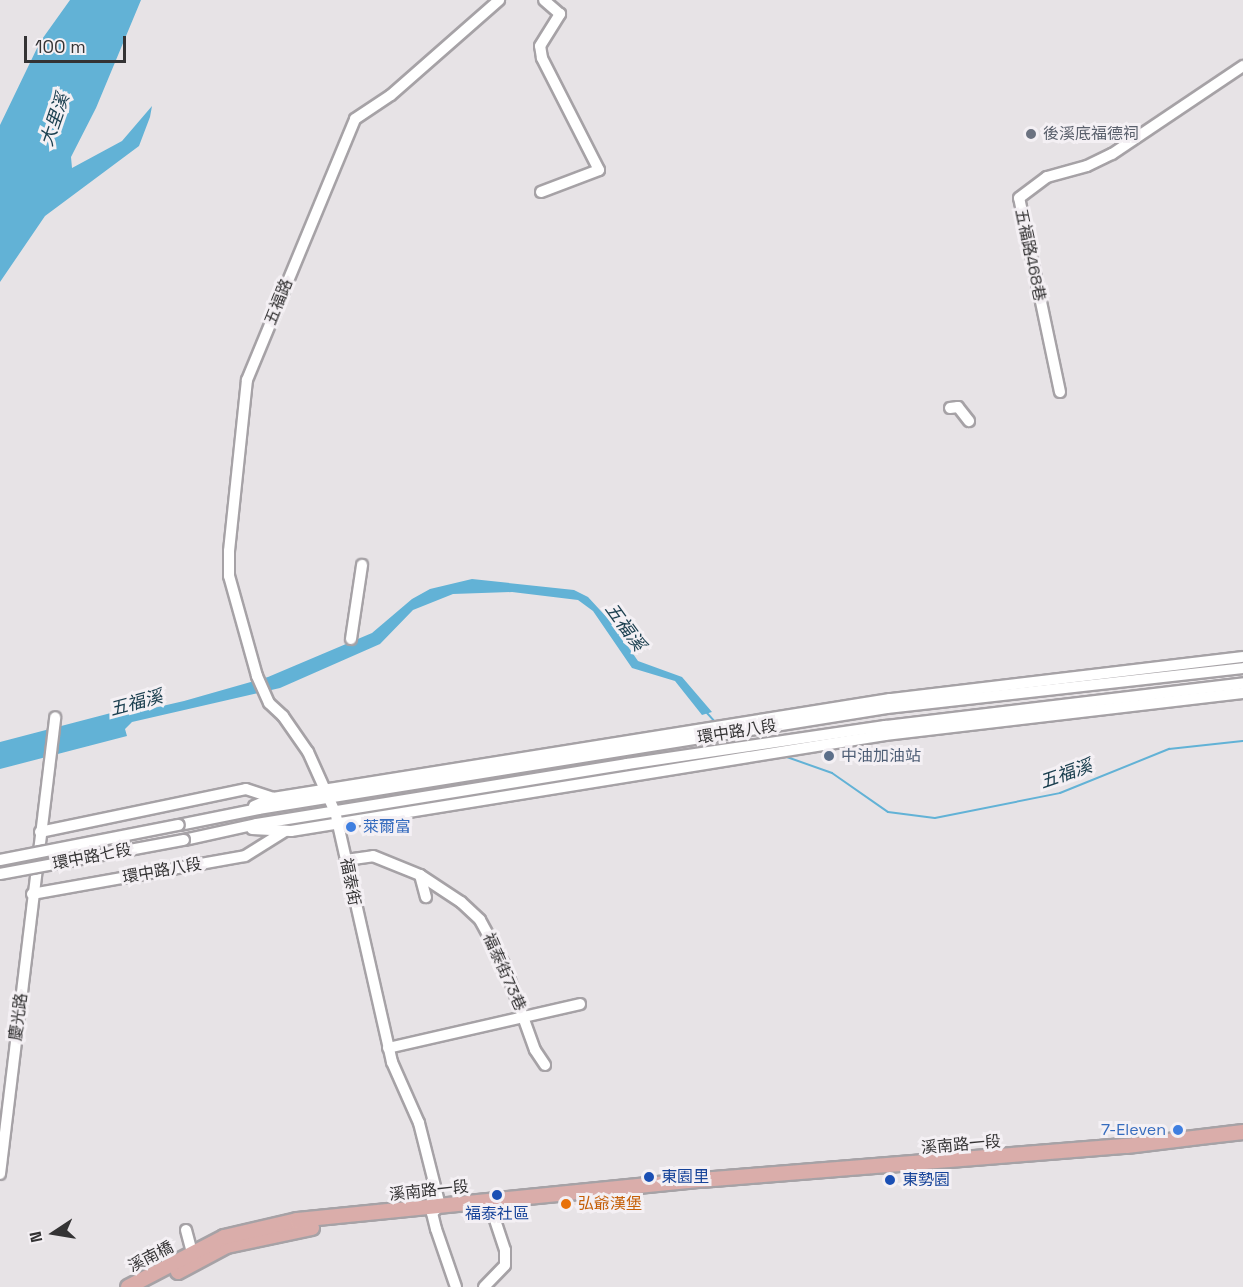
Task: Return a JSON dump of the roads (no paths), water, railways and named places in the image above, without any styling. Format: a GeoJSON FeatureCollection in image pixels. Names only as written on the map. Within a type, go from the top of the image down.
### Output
{"type":"FeatureCollection","features":[{"type":"Feature","properties":{"kind":"main road","name":"溪南路一段"},"geometry":{"type":"LineString","coordinates":[[191,1258],[272,1235],[436,1210],[487,1206],[681,1182],[905,1167],[1243,1132]]}},
{"type":"Feature","properties":{"kind":"main road","name":"溪南橋"},"geometry":{"type":"LineString","coordinates":[[128,1287],[191,1258]]}},
{"type":"Feature","properties":{"kind":"main road","name":"溪南橋"},"geometry":{"type":"LineString","coordinates":[[146,1287],[191,1258]]}},
{"type":"Feature","properties":{"kind":"street","name":"五福路"},"geometry":{"type":"LineString","coordinates":[[266,698],[257,676],[229,576],[247,380],[359,114],[390,95],[499,0]]}},
{"type":"Feature","properties":{"kind":"street"},"geometry":{"type":"LineString","coordinates":[[541,192],[599,170],[542,58],[540,46],[560,14],[544,0]]}},
{"type":"Feature","properties":{"kind":"street","name":"五福路468巷"},"geometry":{"type":"LineString","coordinates":[[1060,393],[1019,198],[1047,177],[1112,154],[1243,66]]}},
{"type":"Feature","properties":{"kind":"street"},"geometry":{"type":"LineString","coordinates":[[950,408],[958,407],[969,421]]}},
{"type":"Feature","properties":{"kind":"street"},"geometry":{"type":"LineString","coordinates":[[351,639],[362,565]]}},
{"type":"Feature","properties":{"kind":"street","name":"環中路八段"},"geometry":{"type":"LineString","coordinates":[[179,825],[329,794],[705,732],[884,705],[1243,657]]}},
{"type":"Feature","properties":{"kind":"street","name":"環中路八段"},"geometry":{"type":"LineString","coordinates":[[884,705],[1243,668]]}},
{"type":"Feature","properties":{"kind":"street","name":"環中路八段"},"geometry":{"type":"LineString","coordinates":[[184,840],[237,828],[336,817],[888,730],[1243,683]]}},
{"type":"Feature","properties":{"kind":"street","name":"環中路八段"},"geometry":{"type":"LineString","coordinates":[[32,894],[245,856],[285,831],[336,817],[733,749],[799,748],[888,730],[1243,693]]}},
{"type":"Feature","properties":{"kind":"street","name":"福泰街"},"geometry":{"type":"LineString","coordinates":[[266,698],[308,752],[329,794],[388,1048],[396,1077],[419,1123],[436,1210],[456,1287]]}},
{"type":"Feature","properties":{"kind":"street"},"geometry":{"type":"LineString","coordinates":[[884,705],[888,730]]}},
{"type":"Feature","properties":{"kind":"street","name":"慶光路"},"geometry":{"type":"LineString","coordinates":[[0,1174],[32,894],[56,717]]}},
{"type":"Feature","properties":{"kind":"street","name":"環中路八段"},"geometry":{"type":"LineString","coordinates":[[40,832],[246,789],[273,798]]}},
{"type":"Feature","properties":{"kind":"street","name":"環中路八段"},"geometry":{"type":"LineString","coordinates":[[235,813],[273,798],[329,794]]}},
{"type":"Feature","properties":{"kind":"street","name":"環中路七段"},"geometry":{"type":"LineString","coordinates":[[0,860],[179,825]]}},
{"type":"Feature","properties":{"kind":"street","name":"環中路八段"},"geometry":{"type":"LineString","coordinates":[[237,828],[285,831]]}},
{"type":"Feature","properties":{"kind":"street","name":"環中路七段"},"geometry":{"type":"LineString","coordinates":[[0,874],[184,840]]}},
{"type":"Feature","properties":{"kind":"street","name":"福泰街73巷"},"geometry":{"type":"LineString","coordinates":[[346,860],[373,856],[420,875],[461,902],[480,920],[504,964],[535,1050],[545,1065]]}},
{"type":"Feature","properties":{"kind":"street"},"geometry":{"type":"LineString","coordinates":[[420,875],[426,897]]}},
{"type":"Feature","properties":{"kind":"street"},"geometry":{"type":"LineString","coordinates":[[388,1048],[580,1004]]}},
{"type":"Feature","properties":{"kind":"street"},"geometry":{"type":"LineString","coordinates":[[484,1287],[505,1265],[505,1250],[487,1206]]}},
{"type":"Feature","properties":{"kind":"street"},"geometry":{"type":"LineString","coordinates":[[186,1230],[191,1258]]}},
{"type":"Feature","properties":{"kind":"water","name":"大里溪"},"geometry":{"type":"Polygon","coordinates":[[[70,0],[141,0],[96,108],[71,157],[72,168],[122,141],[152,106],[150,117],[139,146],[45,216],[0,282],[0,125],[40,42],[70,0]]]}},
{"type":"Feature","properties":{"kind":"water"},"geometry":{"type":"Polygon","coordinates":[[[472,579],[574,590],[588,597],[611,622],[638,661],[682,677],[712,712],[702,715],[675,681],[632,668],[593,611],[578,600],[512,592],[453,594],[413,610],[380,644],[280,688],[132,722],[125,729],[127,736],[0,769],[0,742],[130,708],[132,713],[184,701],[268,677],[372,633],[412,599],[430,589],[472,579]]]}},
{"type":"Feature","properties":{"kind":"waterway","name":"五福溪"},"geometry":{"type":"LineString","coordinates":[[707,713],[715,722]]}},
{"type":"Feature","properties":{"kind":"waterway","name":"五福溪"},"geometry":{"type":"LineString","coordinates":[[738,736],[749,741]]}},
{"type":"Feature","properties":{"kind":"waterway","name":"五福溪"},"geometry":{"type":"LineString","coordinates":[[784,756],[832,773],[888,812],[935,818],[1060,793],[1169,749],[1243,741]]}},
{"type":"Feature","properties":{"kind":"place","name":"後溪底福德祠"},"geometry":{"type":"Point","coordinates":[1031,134]}},
{"type":"Feature","properties":{"kind":"place","name":"中油加油站"},"geometry":{"type":"Point","coordinates":[829,756]}},
{"type":"Feature","properties":{"kind":"place","name":"萊爾富"},"geometry":{"type":"Point","coordinates":[351,827]}},
{"type":"Feature","properties":{"kind":"place","name":"7-Eleven"},"geometry":{"type":"Point","coordinates":[1178,1130]}},
{"type":"Feature","properties":{"kind":"place","name":"東園里"},"geometry":{"type":"Point","coordinates":[649,1177]}},
{"type":"Feature","properties":{"kind":"place","name":"東勢園"},"geometry":{"type":"Point","coordinates":[890,1180]}},
{"type":"Feature","properties":{"kind":"place","name":"福泰社區"},"geometry":{"type":"Point","coordinates":[497,1195]}},
{"type":"Feature","properties":{"kind":"place","name":"弘爺漢堡"},"geometry":{"type":"Point","coordinates":[566,1204]}}]}
